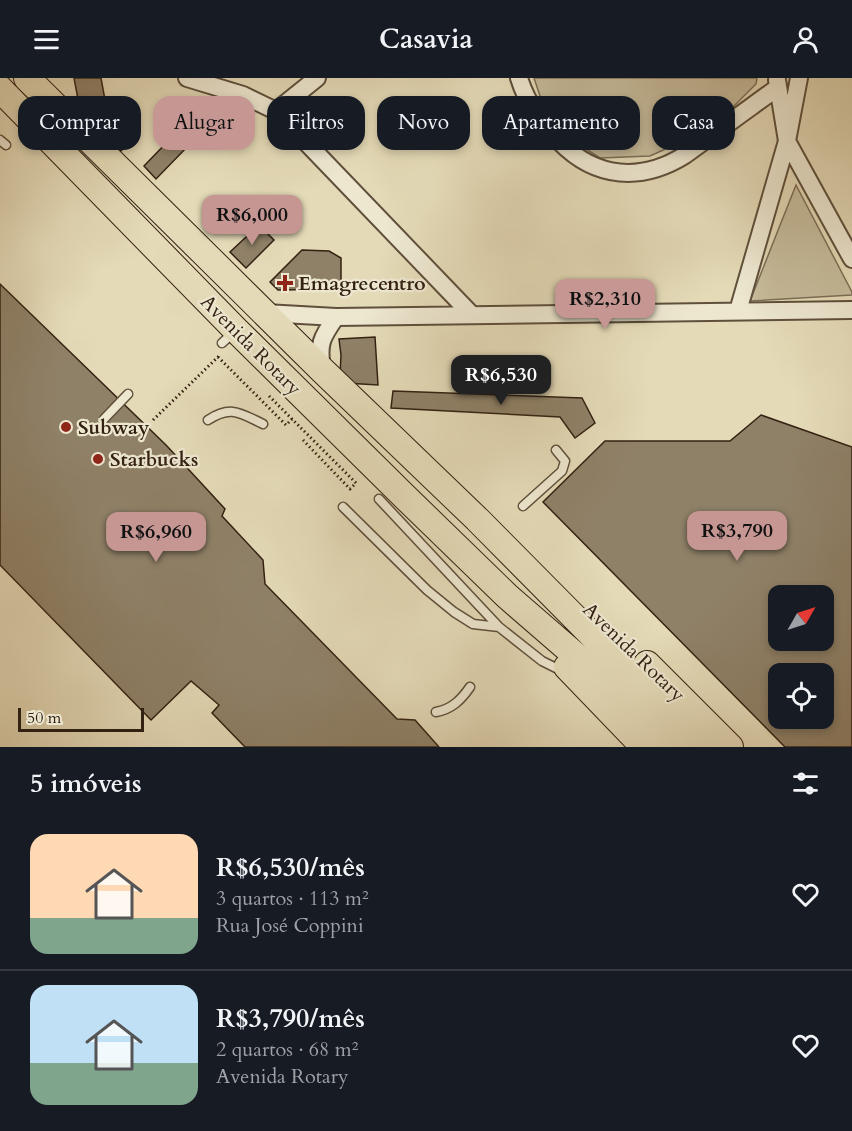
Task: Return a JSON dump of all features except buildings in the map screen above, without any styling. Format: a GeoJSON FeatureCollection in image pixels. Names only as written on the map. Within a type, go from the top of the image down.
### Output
{"type":"FeatureCollection","features":[{"type":"Feature","properties":{"kind":"main road","name":"Avenida Rotary"},"geometry":{"type":"LineString","coordinates":[[38,83],[322,370],[477,519],[635,693]]}},
{"type":"Feature","properties":{"kind":"main road","name":"Avenida Rotary"},"geometry":{"type":"LineString","coordinates":[[0,89],[18,108]]}},
{"type":"Feature","properties":{"kind":"main road","name":"Avenida Rotary"},"geometry":{"type":"LineString","coordinates":[[57,150],[228,337],[507,596],[635,693]]}},
{"type":"Feature","properties":{"kind":"main road","name":"Avenida Rotary"},"geometry":{"type":"LineString","coordinates":[[477,519],[526,547],[730,747]]}},
{"type":"Feature","properties":{"kind":"main road","name":"Avenida Rotary"},"geometry":{"type":"LineString","coordinates":[[507,596],[576,677],[644,747]]}},
{"type":"Feature","properties":{"kind":"main road"},"geometry":{"type":"LineString","coordinates":[[635,693],[674,747]]}},
{"type":"Feature","properties":{"kind":"main road"},"geometry":{"type":"LineString","coordinates":[[635,693],[703,747]]}},
{"type":"Feature","properties":{"kind":"street"},"geometry":{"type":"LineString","coordinates":[[187,78],[243,95],[267,107]]}},
{"type":"Feature","properties":{"kind":"street"},"geometry":{"type":"LineString","coordinates":[[295,96],[317,78]]}},
{"type":"Feature","properties":{"kind":"street"},"geometry":{"type":"LineString","coordinates":[[519,78],[524,96],[543,125],[570,152],[588,165],[608,172],[633,173],[654,169],[683,156],[777,83],[787,141],[852,259]]}},
{"type":"Feature","properties":{"kind":"street"},"geometry":{"type":"LineString","coordinates":[[738,311],[787,141],[799,78]]}},
{"type":"Feature","properties":{"kind":"street"},"geometry":{"type":"LineString","coordinates":[[313,150],[471,315]]}},
{"type":"Feature","properties":{"kind":"street"},"geometry":{"type":"LineString","coordinates":[[265,313],[336,317],[852,310]]}},
{"type":"Feature","properties":{"kind":"street"},"geometry":{"type":"LineString","coordinates":[[322,370],[319,350],[323,336],[336,317]]}},
{"type":"Feature","properties":{"kind":"lane"},"geometry":{"type":"LineString","coordinates":[[104,419],[128,394]]}},
{"type":"Feature","properties":{"kind":"lane"},"geometry":{"type":"LineString","coordinates":[[208,420],[219,413],[229,411],[240,412],[263,424]]}},
{"type":"Feature","properties":{"kind":"lane"},"geometry":{"type":"LineString","coordinates":[[524,507],[562,471],[565,461],[556,450]]}},
{"type":"Feature","properties":{"kind":"lane"},"geometry":{"type":"LineString","coordinates":[[379,499],[499,627],[542,661],[576,677]]}},
{"type":"Feature","properties":{"kind":"lane"},"geometry":{"type":"LineString","coordinates":[[343,507],[427,590],[454,612],[473,624],[499,627]]}},
{"type":"Feature","properties":{"kind":"lane"},"geometry":{"type":"LineString","coordinates":[[436,712],[456,704],[470,687]]}},
{"type":"Feature","properties":{"kind":"path"},"geometry":{"type":"LineString","coordinates":[[153,420],[232,344],[228,337]]}},
{"type":"Feature","properties":{"kind":"path"},"geometry":{"type":"LineString","coordinates":[[218,357],[286,425],[292,419]]}},
{"type":"Feature","properties":{"kind":"path"},"geometry":{"type":"LineString","coordinates":[[269,396],[356,483],[350,489],[303,440]]}},
{"type":"Feature","properties":{"kind":"shaded area"},"geometry":{"type":"Polygon","coordinates":[[[534,78],[757,78],[756,84],[735,105],[735,96],[652,96],[652,150],[663,150],[650,156],[600,158],[587,150],[640,150],[640,96],[540,96],[534,78]]]}},
{"type":"Feature","properties":{"kind":"shaded area"},"geometry":{"type":"Polygon","coordinates":[[[796,185],[852,295],[750,301],[796,185]]]}},
{"type":"Feature","properties":{"kind":"place","name":"Emagrecentro"},"geometry":{"type":"Point","coordinates":[285,283]}},
{"type":"Feature","properties":{"kind":"place","name":"Subway"},"geometry":{"type":"Point","coordinates":[66,427]}},
{"type":"Feature","properties":{"kind":"place","name":"Starbucks"},"geometry":{"type":"Point","coordinates":[98,459]}}]}
